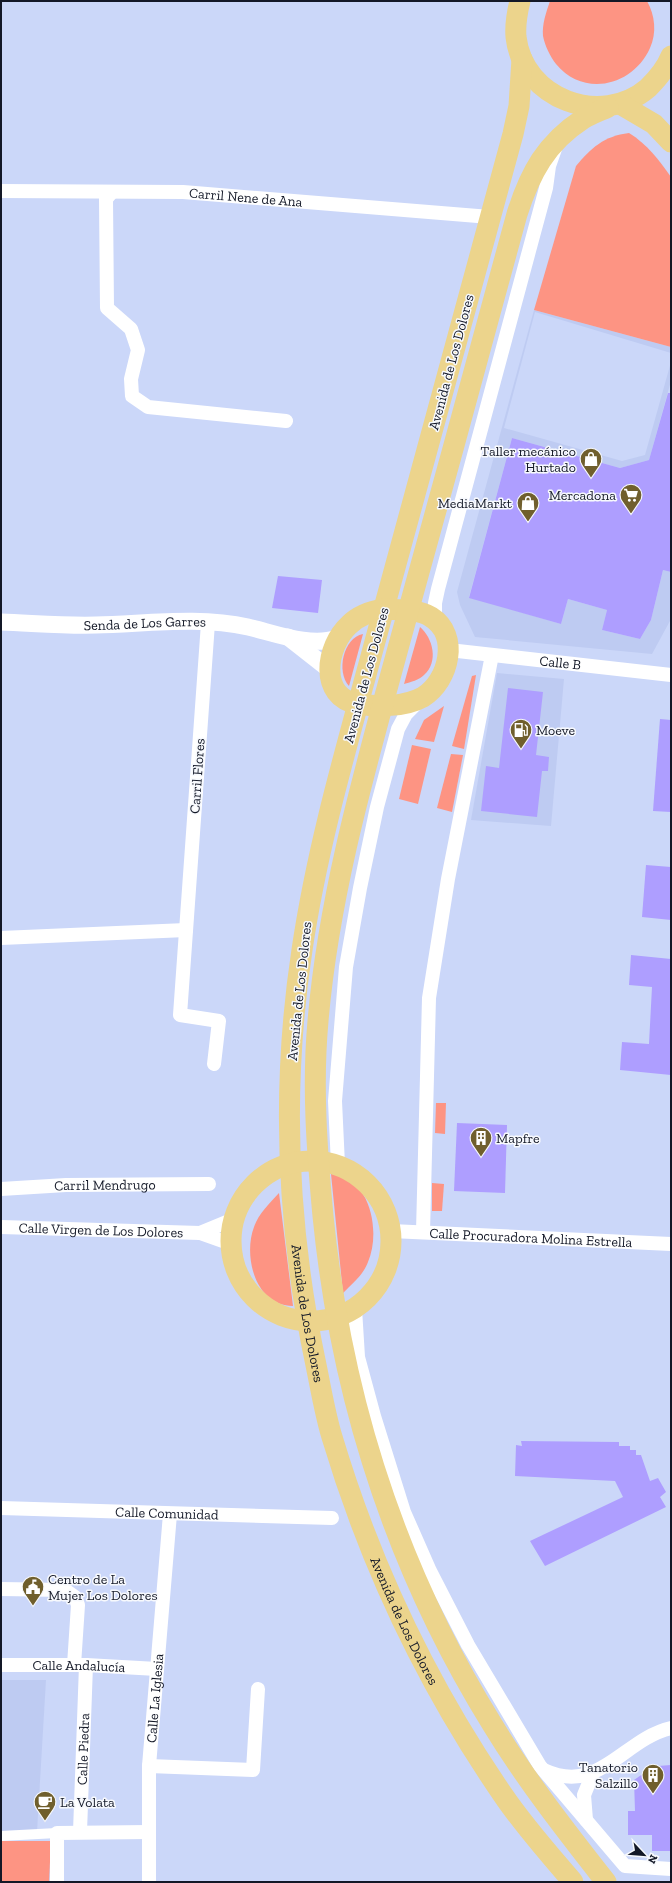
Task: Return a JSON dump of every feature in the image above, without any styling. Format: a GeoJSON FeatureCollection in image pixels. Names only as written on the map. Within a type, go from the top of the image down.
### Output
{"type":"FeatureCollection","features":[{"type":"Feature","properties":{"kind":"main road"},"geometry":{"type":"LineString","coordinates":[[520,1],[516,16],[516,38],[522,59],[536,80],[556,97],[580,106],[614,105],[654,124],[671,142]]}},
{"type":"Feature","properties":{"kind":"main road","name":"Avenida de Los Dolores"},"geometry":{"type":"LineString","coordinates":[[522,59],[519,106],[516,121],[318,857],[301,954],[294,1013],[288,1101],[290,1164],[296,1248],[307,1322],[330,1432],[354,1505],[374,1559],[404,1623],[437,1687],[468,1742],[505,1799],[573,1882]]}},
{"type":"Feature","properties":{"kind":"main road","name":"Avenida de Los Dolores"},"geometry":{"type":"LineString","coordinates":[[606,1882],[568,1834],[527,1778],[493,1726],[462,1674],[432,1616],[381,1492],[350,1388],[336,1318],[325,1240],[317,1161],[314,1101],[315,1062],[318,1020],[329,928],[352,820],[517,214],[526,187],[539,161],[558,140],[583,119],[640,94],[657,79],[670,60]]}},
{"type":"Feature","properties":{"kind":"main road"},"geometry":{"type":"LineString","coordinates":[[384,609],[408,611],[424,614],[435,620],[445,632],[449,650],[447,661],[435,687],[423,696],[407,703],[383,705],[358,704],[339,697],[332,684],[330,670],[332,653],[337,638],[349,624],[369,611],[384,609]]}},
{"type":"Feature","properties":{"kind":"main road"},"geometry":{"type":"LineString","coordinates":[[317,1161],[338,1165],[354,1173],[371,1188],[379,1198],[387,1214],[391,1231],[391,1253],[384,1275],[372,1294],[355,1309],[336,1318],[307,1322],[278,1315],[259,1303],[244,1286],[234,1266],[231,1244],[234,1219],[244,1197],[261,1179],[275,1169],[290,1164],[317,1161]]}},
{"type":"Feature","properties":{"kind":"street"},"geometry":{"type":"LineString","coordinates":[[435,620],[435,603],[438,589],[539,216],[550,166],[558,140]]}},
{"type":"Feature","properties":{"kind":"street","name":"Carril Nene de Ana"},"geometry":{"type":"LineString","coordinates":[[1,190],[183,192],[490,217]]}},
{"type":"Feature","properties":{"kind":"street"},"geometry":{"type":"LineString","coordinates":[[112,192],[106,199],[107,308],[131,329],[138,350],[131,379],[132,396],[148,407],[286,421]]}},
{"type":"Feature","properties":{"kind":"street","name":"Senda de Los Garres"},"geometry":{"type":"LineString","coordinates":[[1,622],[93,625],[208,623],[246,627],[288,637],[321,642],[337,638]]}},
{"type":"Feature","properties":{"kind":"street","name":"Carril Flores"},"geometry":{"type":"LineString","coordinates":[[208,623],[180,1015],[219,1021],[214,1064]]}},
{"type":"Feature","properties":{"kind":"street"},"geometry":{"type":"LineString","coordinates":[[288,637],[330,670]]}},
{"type":"Feature","properties":{"kind":"street","name":"Calle B"},"geometry":{"type":"LineString","coordinates":[[449,650],[671,675]]}},
{"type":"Feature","properties":{"kind":"street"},"geometry":{"type":"LineString","coordinates":[[423,1232],[429,998],[448,879],[492,655]]}},
{"type":"Feature","properties":{"kind":"street"},"geometry":{"type":"LineString","coordinates":[[338,1165],[335,1100],[346,967],[360,888],[377,807],[400,723],[406,714],[423,696]]}},
{"type":"Feature","properties":{"kind":"street"},"geometry":{"type":"LineString","coordinates":[[1,938],[186,930]]}},
{"type":"Feature","properties":{"kind":"street","name":"Carril Mendrugo"},"geometry":{"type":"LineString","coordinates":[[1,1189],[66,1185],[209,1184]]}},
{"type":"Feature","properties":{"kind":"street","name":"Calle Virgen de Los Dolores"},"geometry":{"type":"LineString","coordinates":[[200,1233],[234,1219]]}},
{"type":"Feature","properties":{"kind":"street","name":"Calle Virgen de Los Dolores"},"geometry":{"type":"LineString","coordinates":[[1,1227],[200,1233],[231,1244]]}},
{"type":"Feature","properties":{"kind":"street","name":"Calle Procuradora Molina Estrella"},"geometry":{"type":"LineString","coordinates":[[391,1231],[671,1244]]}},
{"type":"Feature","properties":{"kind":"street"},"geometry":{"type":"LineString","coordinates":[[355,1309],[358,1357],[374,1416],[404,1512],[430,1571],[468,1645],[543,1770],[626,1866],[671,1869]]}},
{"type":"Feature","properties":{"kind":"street","name":"Calle Comunidad"},"geometry":{"type":"LineString","coordinates":[[1,1508],[332,1518]]}},
{"type":"Feature","properties":{"kind":"street","name":"Calle La Iglesia"},"geometry":{"type":"LineString","coordinates":[[149,1882],[149,1766],[170,1514]]}},
{"type":"Feature","properties":{"kind":"street","name":"Calle Piedra"},"geometry":{"type":"LineString","coordinates":[[1,1589],[65,1590],[71,1593],[78,1605],[80,1665],[80,1832]]}},
{"type":"Feature","properties":{"kind":"street","name":"Calle Andalucía"},"geometry":{"type":"LineString","coordinates":[[1,1665],[80,1665],[157,1669]]}},
{"type":"Feature","properties":{"kind":"street"},"geometry":{"type":"LineString","coordinates":[[149,1766],[253,1770],[258,1689]]}},
{"type":"Feature","properties":{"kind":"street"},"geometry":{"type":"LineString","coordinates":[[543,1770],[563,1776],[580,1777],[593,1773],[652,1734],[671,1728]]}},
{"type":"Feature","properties":{"kind":"street"},"geometry":{"type":"LineString","coordinates":[[586,1820],[584,1795],[593,1773]]}},
{"type":"Feature","properties":{"kind":"street"},"geometry":{"type":"LineString","coordinates":[[1,1836],[80,1832],[148,1832]]}},
{"type":"Feature","properties":{"kind":"street"},"geometry":{"type":"LineString","coordinates":[[57,1833],[57,1882]]}},
{"type":"Feature","properties":{"kind":"shaded area"},"geometry":{"type":"Polygon","coordinates":[[[550,1],[647,1],[652,12],[654,24],[654,36],[650,48],[642,61],[632,71],[620,79],[607,83],[594,84],[580,81],[567,75],[556,64],[546,47],[543,36],[543,27],[550,1]]]}},
{"type":"Feature","properties":{"kind":"shaded area"},"geometry":{"type":"Polygon","coordinates":[[[629,133],[647,147],[671,177],[671,347],[534,310],[576,166],[593,148],[605,140],[629,133]]]}},
{"type":"Feature","properties":{"kind":"shaded area"},"geometry":{"type":"Polygon","coordinates":[[[534,310],[671,347],[671,353],[535,312],[504,428],[622,461],[645,455],[671,362],[671,381],[649,460],[620,468],[512,438],[469,597],[561,624],[568,599],[607,610],[602,630],[640,639],[651,620],[663,570],[671,572],[671,619],[652,654],[475,637],[460,605],[457,592],[534,310]]]}},
{"type":"Feature","properties":{"kind":"shaded area"},"geometry":{"type":"Polygon","coordinates":[[[420,627],[425,632],[431,644],[433,657],[432,664],[429,670],[422,677],[404,684],[420,627]]]}},
{"type":"Feature","properties":{"kind":"shaded area"},"geometry":{"type":"Polygon","coordinates":[[[363,634],[349,686],[343,673],[342,664],[344,656],[346,649],[351,642],[356,637],[363,634]]]}},
{"type":"Feature","properties":{"kind":"shaded area","name":"Moeve"},"geometry":{"type":"Polygon","coordinates":[[[497,673],[564,679],[551,826],[471,820],[497,673]]]}},
{"type":"Feature","properties":{"kind":"shaded area"},"geometry":{"type":"Polygon","coordinates":[[[476,675],[464,749],[452,746],[472,676],[476,675]]]}},
{"type":"Feature","properties":{"kind":"shaded area"},"geometry":{"type":"Polygon","coordinates":[[[444,706],[434,742],[415,739],[424,720],[444,706]]]}},
{"type":"Feature","properties":{"kind":"shaded area"},"geometry":{"type":"Polygon","coordinates":[[[412,745],[431,749],[418,804],[399,799],[412,745]]]}},
{"type":"Feature","properties":{"kind":"shaded area"},"geometry":{"type":"Polygon","coordinates":[[[451,754],[463,755],[452,812],[437,808],[451,754]]]}},
{"type":"Feature","properties":{"kind":"shaded area"},"geometry":{"type":"Polygon","coordinates":[[[436,1103],[446,1103],[445,1134],[435,1133],[436,1103]]]}},
{"type":"Feature","properties":{"kind":"shaded area"},"geometry":{"type":"Polygon","coordinates":[[[331,1174],[345,1177],[364,1195],[373,1222],[372,1250],[366,1267],[361,1275],[343,1293],[331,1174]]]}},
{"type":"Feature","properties":{"kind":"shaded area"},"geometry":{"type":"Polygon","coordinates":[[[432,1183],[444,1184],[442,1211],[432,1211],[432,1183]]]}},
{"type":"Feature","properties":{"kind":"shaded area"},"geometry":{"type":"Polygon","coordinates":[[[279,1193],[293,1306],[280,1304],[269,1298],[261,1289],[251,1265],[251,1239],[254,1227],[261,1213],[279,1193]]]}},
{"type":"Feature","properties":{"kind":"shaded area"},"geometry":{"type":"Polygon","coordinates":[[[1,1680],[46,1680],[37,1832],[1,1832],[1,1680]]]}},
{"type":"Feature","properties":{"kind":"shaded area"},"geometry":{"type":"Polygon","coordinates":[[[1,1841],[51,1841],[49,1882],[1,1882],[1,1841]]]}},
{"type":"Feature","properties":{"kind":"building"},"geometry":{"type":"Polygon","coordinates":[[[668,393],[671,393],[671,572],[663,570],[651,620],[640,639],[602,630],[607,610],[568,599],[561,624],[469,598],[512,438],[620,468],[649,460],[668,393]]]}},
{"type":"Feature","properties":{"kind":"building"},"geometry":{"type":"Polygon","coordinates":[[[278,576],[322,580],[318,613],[272,608],[278,576]]]}},
{"type":"Feature","properties":{"kind":"building"},"geometry":{"type":"Polygon","coordinates":[[[508,688],[543,692],[536,755],[549,757],[548,771],[542,771],[537,817],[481,811],[486,766],[499,768],[508,688]]]}},
{"type":"Feature","properties":{"kind":"building"},"geometry":{"type":"Polygon","coordinates":[[[660,719],[671,720],[671,812],[653,811],[660,719]]]}},
{"type":"Feature","properties":{"kind":"building"},"geometry":{"type":"Polygon","coordinates":[[[646,865],[671,867],[671,920],[642,917],[646,865]]]}},
{"type":"Feature","properties":{"kind":"building"},"geometry":{"type":"Polygon","coordinates":[[[631,955],[671,959],[671,1075],[620,1070],[622,1042],[649,1044],[652,987],[629,985],[631,955]]]}},
{"type":"Feature","properties":{"kind":"building","name":"Mapfre"},"geometry":{"type":"Polygon","coordinates":[[[457,1123],[507,1125],[505,1193],[454,1191],[457,1123]]]}},
{"type":"Feature","properties":{"kind":"building"},"geometry":{"type":"Polygon","coordinates":[[[521,1441],[619,1442],[619,1446],[630,1446],[630,1450],[636,1450],[636,1455],[641,1455],[650,1481],[658,1478],[666,1492],[660,1497],[666,1507],[545,1566],[530,1541],[623,1497],[615,1481],[515,1476],[516,1445],[522,1446],[521,1441]]]}},
{"type":"Feature","properties":{"kind":"building","name":"Tanatorio Salzillo"},"geometry":{"type":"Polygon","coordinates":[[[671,1765],[671,1851],[652,1851],[652,1835],[628,1835],[628,1811],[635,1811],[634,1780],[647,1771],[657,1772],[658,1766],[671,1765]]]}},
{"type":"Feature","properties":{"kind":"place","name":"Taller mecánico Hurtado"},"geometry":{"type":"Point","coordinates":[591,478]}},
{"type":"Feature","properties":{"kind":"place","name":"Mercadona"},"geometry":{"type":"Point","coordinates":[631,514]}},
{"type":"Feature","properties":{"kind":"place","name":"MediaMarkt"},"geometry":{"type":"Point","coordinates":[528,522]}},
{"type":"Feature","properties":{"kind":"place","name":"Moeve"},"geometry":{"type":"Point","coordinates":[521,750]}},
{"type":"Feature","properties":{"kind":"place","name":"Mapfre"},"geometry":{"type":"Point","coordinates":[481,1158]}},
{"type":"Feature","properties":{"kind":"place","name":"Centro de La Mujer Los Dolores"},"geometry":{"type":"Point","coordinates":[33,1606]}},
{"type":"Feature","properties":{"kind":"place","name":"Tanatorio Salzillo"},"geometry":{"type":"Point","coordinates":[653,1794]}},
{"type":"Feature","properties":{"kind":"place","name":"La Volata"},"geometry":{"type":"Point","coordinates":[45,1822]}}]}
